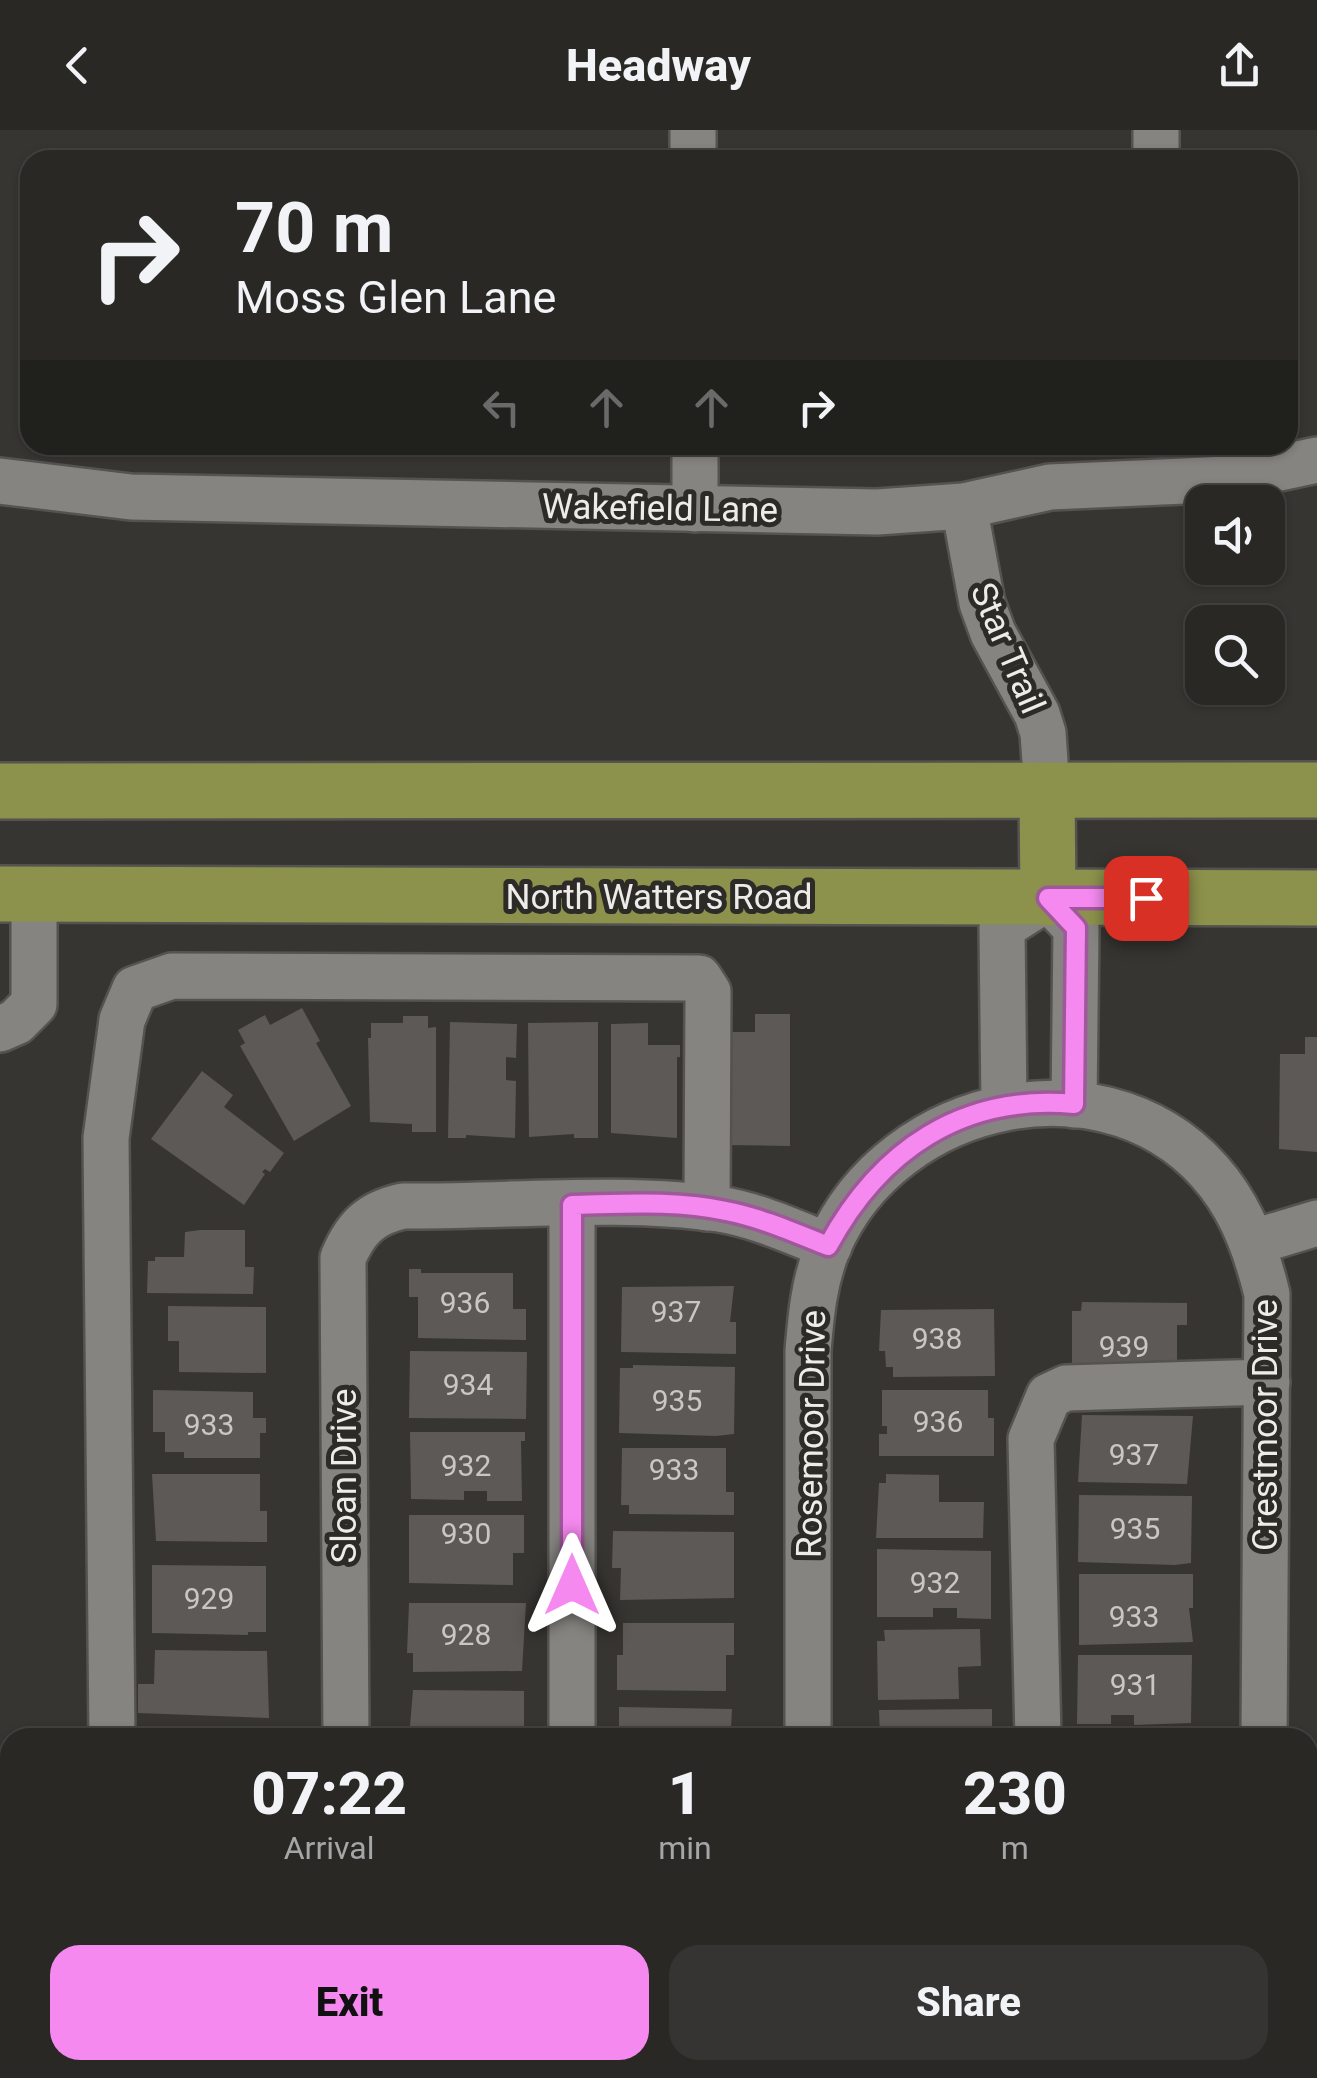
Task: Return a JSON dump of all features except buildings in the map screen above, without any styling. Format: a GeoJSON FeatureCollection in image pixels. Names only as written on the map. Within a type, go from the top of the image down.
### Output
{"type":"FeatureCollection","features":[{"type":"Feature","properties":{"kind":"main road"},"geometry":{"type":"LineString","coordinates":[[1047,790],[1048,898]]}},
{"type":"Feature","properties":{"kind":"main road"},"geometry":{"type":"LineString","coordinates":[[0,791],[1317,790]]}},
{"type":"Feature","properties":{"kind":"main road","name":"North Watters Road"},"geometry":{"type":"LineString","coordinates":[[17,894],[1317,898]]}},
{"type":"Feature","properties":{"kind":"street"},"geometry":{"type":"LineString","coordinates":[[694,455],[695,508]]}},
{"type":"Feature","properties":{"kind":"street","name":"Wakefield Lane"},"geometry":{"type":"LineString","coordinates":[[0,481],[131,497],[878,512],[964,506],[1158,464],[1228,479],[1317,460]]}},
{"type":"Feature","properties":{"kind":"street","name":"Star Trail"},"geometry":{"type":"LineString","coordinates":[[964,506],[982,603],[1043,733],[1047,790]]}},
{"type":"Feature","properties":{"kind":"street"},"geometry":{"type":"LineString","coordinates":[[0,1029],[16,1022],[34,1004],[17,894]]}},
{"type":"Feature","properties":{"kind":"street"},"geometry":{"type":"LineString","coordinates":[[1004,1106],[1002,927],[1048,898],[1076,928],[1074,1104]]}},
{"type":"Feature","properties":{"kind":"street"},"geometry":{"type":"LineString","coordinates":[[112,1728],[106,1138],[122,1020],[135,988],[172,976],[699,978],[708,992],[707,1208]]}},
{"type":"Feature","properties":{"kind":"street","name":"Crestmoor Drive"},"geometry":{"type":"LineString","coordinates":[[1004,1106],[1037,1101],[1074,1104],[1153,1128],[1191,1154],[1220,1183],[1254,1242],[1266,1294],[1264,1728]]}},
{"type":"Feature","properties":{"kind":"street","name":"Rosemoor Drive"},"geometry":{"type":"LineString","coordinates":[[808,1728],[808,1351],[813,1295],[828,1246],[849,1209],[872,1180],[925,1136],[958,1120],[1004,1106]]}},
{"type":"Feature","properties":{"kind":"street"},"geometry":{"type":"LineString","coordinates":[[572,1728],[572,1205],[663,1204],[707,1208],[770,1222],[828,1246]]}},
{"type":"Feature","properties":{"kind":"street","name":"Sloan Drive"},"geometry":{"type":"LineString","coordinates":[[346,1728],[343,1258],[351,1238],[364,1222],[382,1211],[404,1206],[572,1205]]}},
{"type":"Feature","properties":{"kind":"street"},"geometry":{"type":"LineString","coordinates":[[1254,1242],[1317,1223]]}},
{"type":"Feature","properties":{"kind":"street"},"geometry":{"type":"LineString","coordinates":[[1038,1728],[1031,1439],[1049,1396],[1066,1388],[1267,1382]]}},
{"type":"Feature","properties":{"kind":"route"},"geometry":{"type":"LineString","coordinates":[[572,1585],[572,1205],[663,1204],[723,1210],[770,1222],[828,1246],[849,1209],[872,1180],[925,1136],[958,1120],[1004,1106],[1037,1101],[1074,1104],[1076,928],[1048,898],[1146,898]]}}]}
